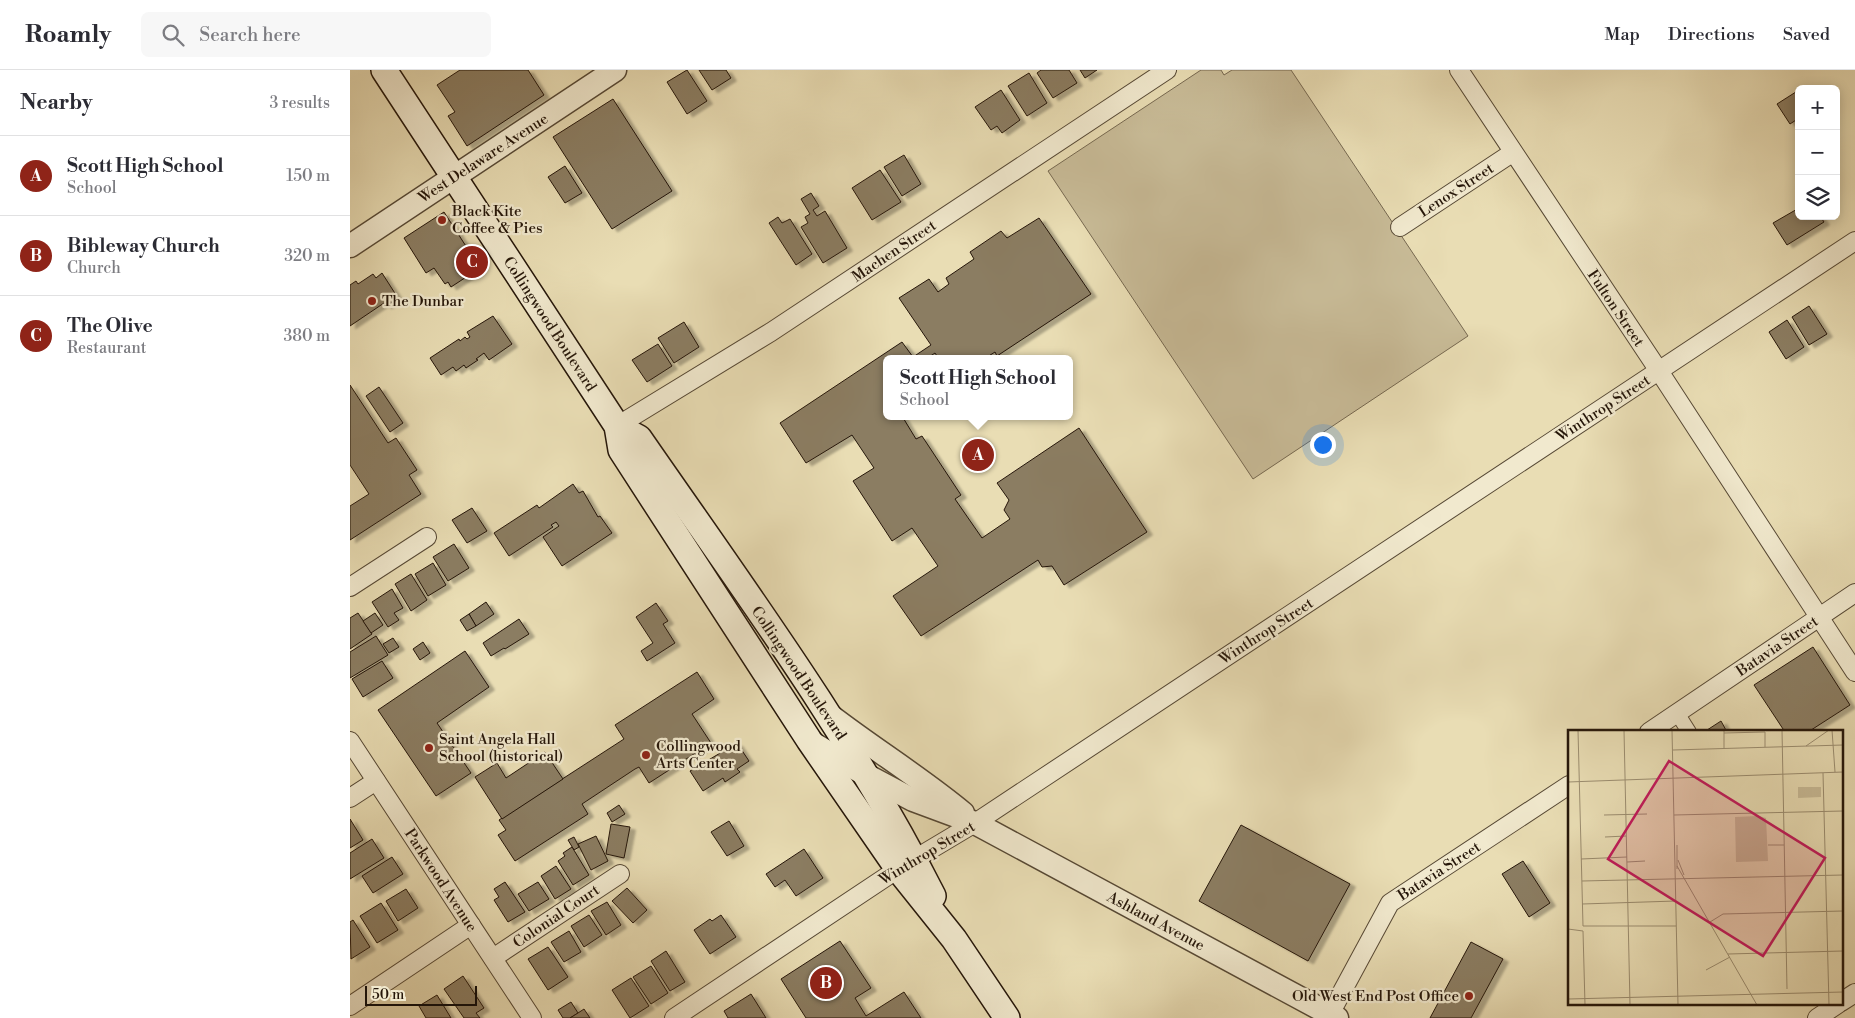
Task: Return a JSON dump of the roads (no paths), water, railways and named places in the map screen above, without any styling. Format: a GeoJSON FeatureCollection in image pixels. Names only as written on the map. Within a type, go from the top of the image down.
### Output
{"type":"FeatureCollection","features":[{"type":"Feature","properties":{"kind":"main road","name":"Collingwood Boulevard"},"geometry":{"type":"LineString","coordinates":[[384,70],[617,426],[621,450],[808,740],[906,865],[1006,1018]]}},
{"type":"Feature","properties":{"kind":"main road","name":"Collingwood Boulevard"},"geometry":{"type":"LineString","coordinates":[[617,426],[639,438],[828,714],[866,775],[906,865]]}},
{"type":"Feature","properties":{"kind":"main road"},"geometry":{"type":"LineString","coordinates":[[695,563],[722,558]]}},
{"type":"Feature","properties":{"kind":"street","name":"West Delaware Avenue"},"geometry":{"type":"LineString","coordinates":[[350,246],[615,70]]}},
{"type":"Feature","properties":{"kind":"street","name":"Machen Street"},"geometry":{"type":"LineString","coordinates":[[617,426],[771,332],[1167,70]]}},
{"type":"Feature","properties":{"kind":"street","name":"Fulton Street"},"geometry":{"type":"LineString","coordinates":[[1458,70],[1659,371],[1855,672]]}},
{"type":"Feature","properties":{"kind":"street","name":"Lenox Street"},"geometry":{"type":"LineString","coordinates":[[1400,227],[1512,152]]}},
{"type":"Feature","properties":{"kind":"street","name":"Winthrop Street"},"geometry":{"type":"LineString","coordinates":[[674,1018],[906,865],[975,823],[1855,241]]}},
{"type":"Feature","properties":{"kind":"street"},"geometry":{"type":"LineString","coordinates":[[350,588],[427,537]]}},
{"type":"Feature","properties":{"kind":"street","name":"Batavia Street"},"geometry":{"type":"LineString","coordinates":[[1652,730],[1855,594]]}},
{"type":"Feature","properties":{"kind":"street"},"geometry":{"type":"LineString","coordinates":[[1677,713],[1688,730]]}},
{"type":"Feature","properties":{"kind":"street","name":"Ashland Avenue"},"geometry":{"type":"LineString","coordinates":[[828,714],[868,745],[932,787],[975,823]]}},
{"type":"Feature","properties":{"kind":"street","name":"Ashland Avenue"},"geometry":{"type":"LineString","coordinates":[[808,740],[866,775],[913,800],[975,823],[1333,1016]]}},
{"type":"Feature","properties":{"kind":"street","name":"Parkwood Avenue"},"geometry":{"type":"LineString","coordinates":[[350,742],[532,1018]]}},
{"type":"Feature","properties":{"kind":"street"},"geometry":{"type":"LineString","coordinates":[[350,798],[376,781]]}},
{"type":"Feature","properties":{"kind":"street","name":"Batavia Street"},"geometry":{"type":"LineString","coordinates":[[1333,1016],[1390,903],[1568,786]]}},
{"type":"Feature","properties":{"kind":"street","name":"Colonial Court"},"geometry":{"type":"LineString","coordinates":[[493,958],[620,874]]}},
{"type":"Feature","properties":{"kind":"street"},"geometry":{"type":"LineString","coordinates":[[350,1006],[471,925]]}},
{"type":"Feature","properties":{"kind":"street"},"geometry":{"type":"LineString","coordinates":[[1842,1002],[1855,993]]}},
{"type":"Feature","properties":{"kind":"street"},"geometry":{"type":"LineString","coordinates":[[1817,1018],[1835,1006]]}},
{"type":"Feature","properties":{"kind":"place","name":"Black Kite Coffee & Pies"},"geometry":{"type":"Point","coordinates":[442,220]}},
{"type":"Feature","properties":{"kind":"place","name":"The Olive"},"geometry":{"type":"Point","coordinates":[472,262]}},
{"type":"Feature","properties":{"kind":"place","name":"The Dunbar"},"geometry":{"type":"Point","coordinates":[372,301]}},
{"type":"Feature","properties":{"kind":"place","name":"Scott High School"},"geometry":{"type":"Point","coordinates":[978,455]}},
{"type":"Feature","properties":{"kind":"place","name":"Saint Angela Hall School (historical)"},"geometry":{"type":"Point","coordinates":[429,748]}},
{"type":"Feature","properties":{"kind":"place","name":"Collingwood Arts Center"},"geometry":{"type":"Point","coordinates":[646,755]}},
{"type":"Feature","properties":{"kind":"place","name":"Bibleway Church"},"geometry":{"type":"Point","coordinates":[826,983]}},
{"type":"Feature","properties":{"kind":"place","name":"Old West End Post Office"},"geometry":{"type":"Point","coordinates":[1469,996]}}]}
